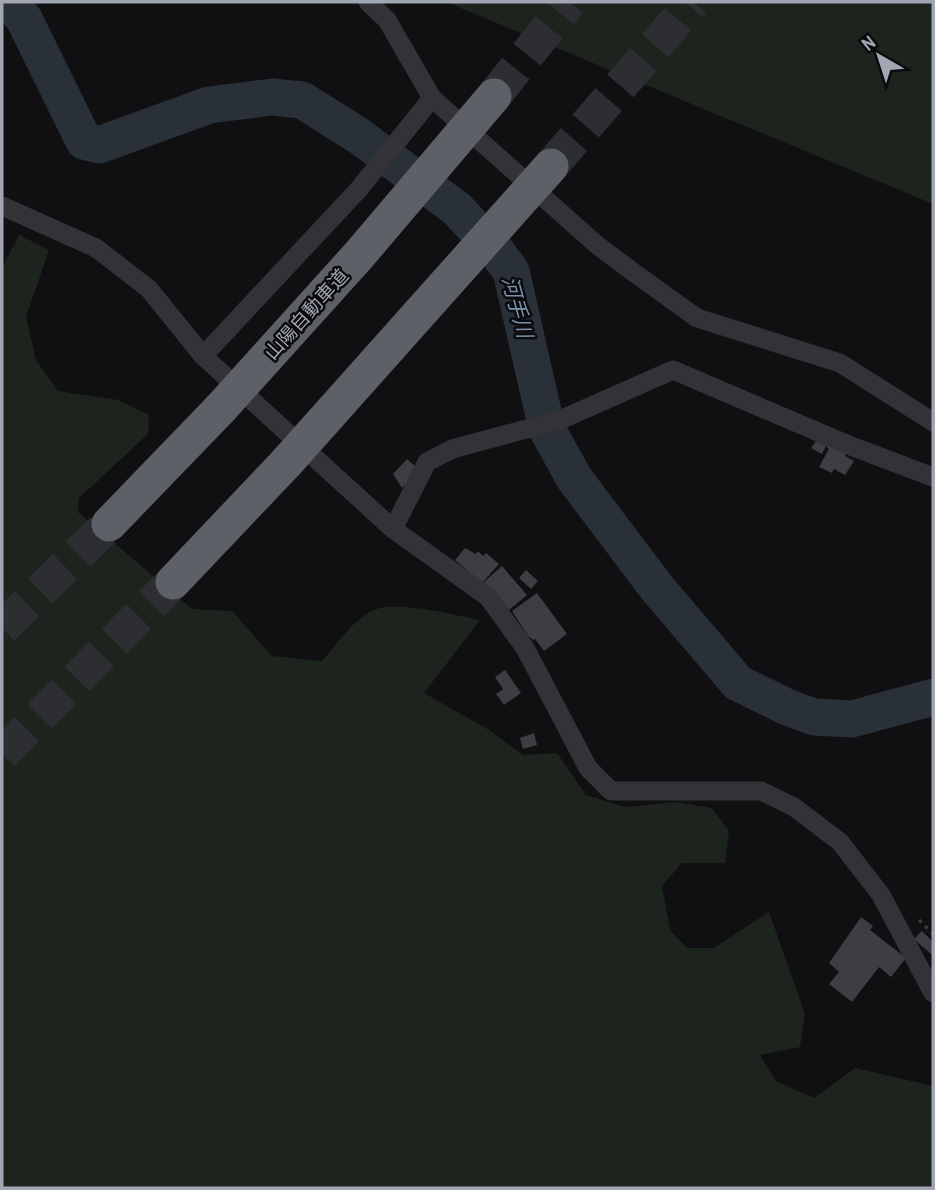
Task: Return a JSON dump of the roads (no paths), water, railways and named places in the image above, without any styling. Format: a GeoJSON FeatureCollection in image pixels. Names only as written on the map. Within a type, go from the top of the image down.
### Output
{"type":"FeatureCollection","features":[{"type":"Feature","properties":{"kind":"highway","name":"山陽自動車道"},"geometry":{"type":"LineString","coordinates":[[109,524],[220,408],[359,255],[494,96]]}},
{"type":"Feature","properties":{"kind":"highway"},"geometry":{"type":"LineString","coordinates":[[173,582],[286,463],[551,166]]}},
{"type":"Feature","properties":{"kind":"street"},"geometry":{"type":"LineString","coordinates":[[368,2],[387,20],[432,98],[597,245],[697,318],[840,363],[933,422]]}},
{"type":"Feature","properties":{"kind":"street"},"geometry":{"type":"LineString","coordinates":[[203,356],[359,190],[432,98]]}},
{"type":"Feature","properties":{"kind":"street"},"geometry":{"type":"LineString","coordinates":[[2,206],[96,248],[149,289],[203,356],[393,529],[488,597],[525,648],[588,768],[611,791],[761,791],[794,807],[840,842],[881,895],[933,993]]}},
{"type":"Feature","properties":{"kind":"street"},"geometry":{"type":"LineString","coordinates":[[393,529],[427,462],[452,449],[560,420],[673,370],[851,446],[933,477]]}},
{"type":"Feature","properties":{"kind":"waterway","name":"河手川"},"geometry":{"type":"LineString","coordinates":[[9,2],[24,19],[84,141],[99,145],[209,105],[272,97],[302,100],[359,136],[457,209],[511,271],[547,429],[574,478],[657,588],[738,683],[814,717],[852,719],[933,697]]}},
{"type":"Feature","properties":{"kind":"tunnel"},"geometry":{"type":"LineString","coordinates":[[494,96],[569,2]]}},
{"type":"Feature","properties":{"kind":"tunnel"},"geometry":{"type":"LineString","coordinates":[[551,166],[693,2]]}},
{"type":"Feature","properties":{"kind":"tunnel"},"geometry":{"type":"LineString","coordinates":[[2,628],[109,524]]}},
{"type":"Feature","properties":{"kind":"tunnel"},"geometry":{"type":"LineString","coordinates":[[2,754],[173,582]]}}]}
